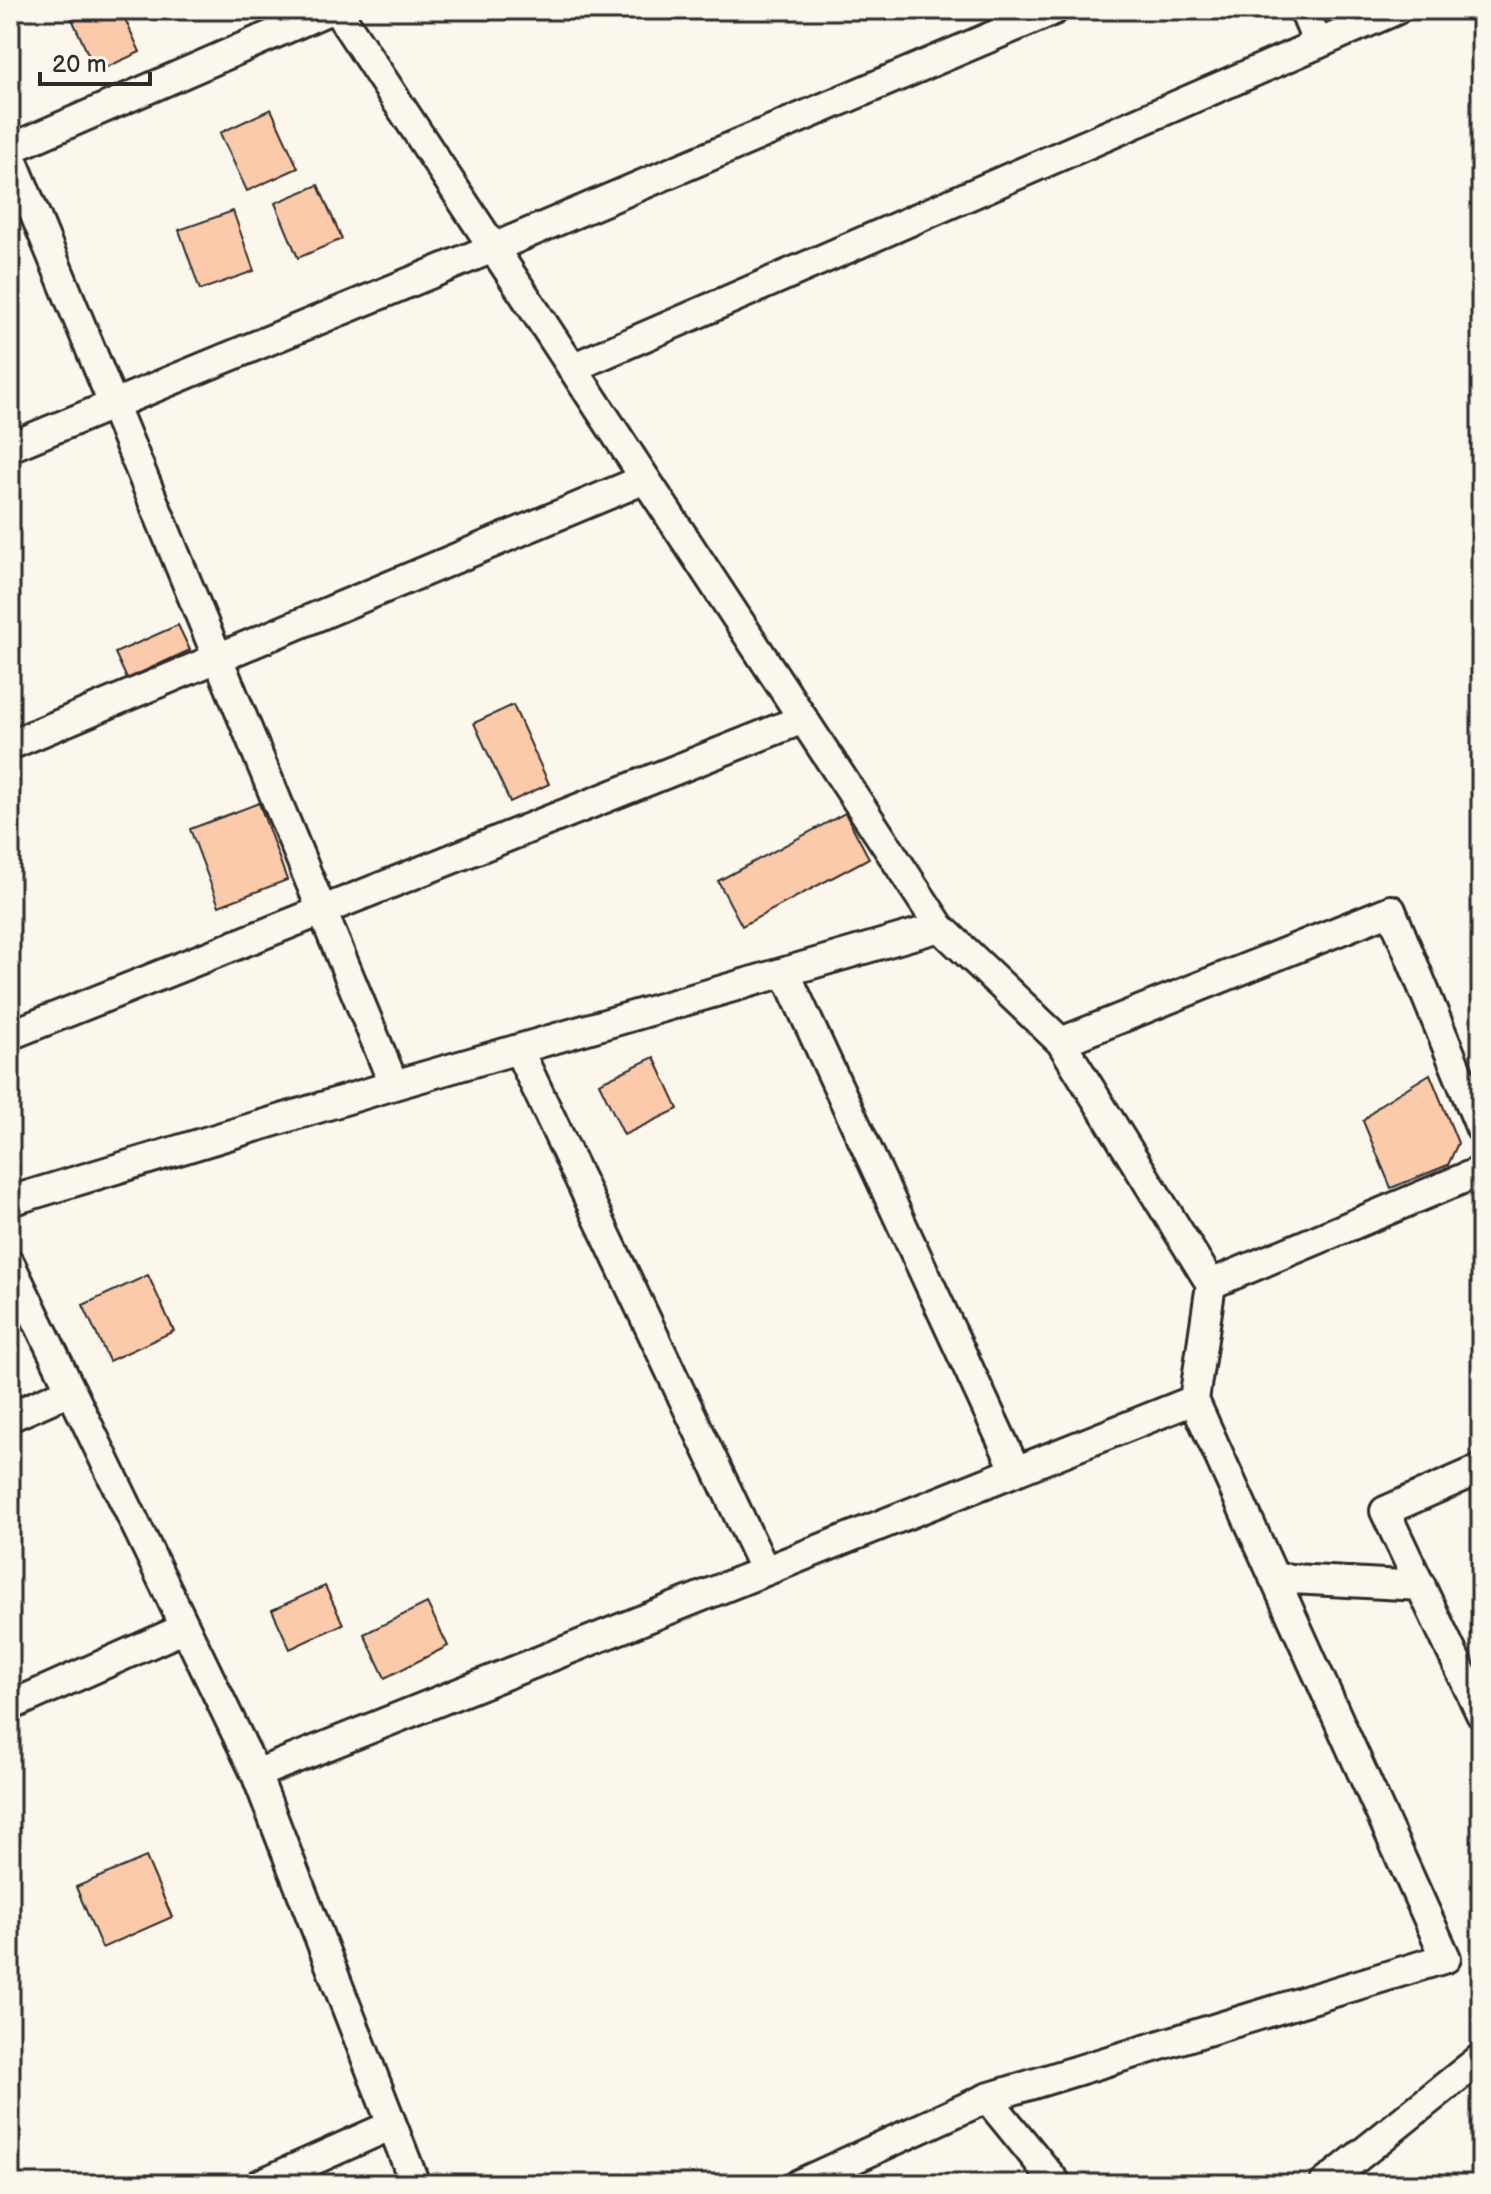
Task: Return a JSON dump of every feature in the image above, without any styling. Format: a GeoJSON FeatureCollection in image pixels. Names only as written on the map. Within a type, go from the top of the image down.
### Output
{"type":"FeatureCollection","features":[{"type":"Feature","properties":{"kind":"street"},"geometry":{"type":"LineString","coordinates":[[329,10],[10,152],[394,1085]]}},
{"type":"Feature","properties":{"kind":"street"},"geometry":{"type":"LineString","coordinates":[[337,10],[940,927],[1061,1042],[1211,1284],[1194,1400],[1446,1958],[987,2098],[799,2184]]}},
{"type":"Feature","properties":{"kind":"street"},"geometry":{"type":"LineString","coordinates":[[10,447],[493,248],[1054,10]]}},
{"type":"Feature","properties":{"kind":"street"},"geometry":{"type":"LineString","coordinates":[[1304,10],[1318,44]]}},
{"type":"Feature","properties":{"kind":"street"},"geometry":{"type":"LineString","coordinates":[[572,368],[1396,10]]}},
{"type":"Feature","properties":{"kind":"street"},"geometry":{"type":"LineString","coordinates":[[10,745],[645,479]]}},
{"type":"Feature","properties":{"kind":"street"},"geometry":{"type":"LineString","coordinates":[[10,1035],[803,719]]}},
{"type":"Feature","properties":{"kind":"street"},"geometry":{"type":"LineString","coordinates":[[1061,1042],[1391,910],[1481,1129]]}},
{"type":"Feature","properties":{"kind":"street"},"geometry":{"type":"LineString","coordinates":[[10,1201],[394,1085],[940,927]]}},
{"type":"Feature","properties":{"kind":"street"},"geometry":{"type":"LineString","coordinates":[[785,972],[1016,1471]]}},
{"type":"Feature","properties":{"kind":"street"},"geometry":{"type":"LineString","coordinates":[[518,1049],[765,1571]]}},
{"type":"Feature","properties":{"kind":"street"},"geometry":{"type":"LineString","coordinates":[[1211,1284],[1481,1171]]}},
{"type":"Feature","properties":{"kind":"street"},"geometry":{"type":"LineString","coordinates":[[10,1264],[256,1774],[415,2184]]}},
{"type":"Feature","properties":{"kind":"street"},"geometry":{"type":"LineString","coordinates":[[10,1417],[71,1390]]}},
{"type":"Feature","properties":{"kind":"street"},"geometry":{"type":"LineString","coordinates":[[256,1774],[1194,1400]]}},
{"type":"Feature","properties":{"kind":"street"},"geometry":{"type":"LineString","coordinates":[[1481,1469],[1385,1511],[1481,1714]]}},
{"type":"Feature","properties":{"kind":"street"},"geometry":{"type":"LineString","coordinates":[[1274,1578],[1421,1586]]}},
{"type":"Feature","properties":{"kind":"street"},"geometry":{"type":"LineString","coordinates":[[10,1706],[185,1628]]}},
{"type":"Feature","properties":{"kind":"street"},"geometry":{"type":"LineString","coordinates":[[1324,2184],[1481,2058]]}},
{"type":"Feature","properties":{"kind":"street"},"geometry":{"type":"LineString","coordinates":[[987,2098],[1057,2184]]}},
{"type":"Feature","properties":{"kind":"street"},"geometry":{"type":"LineString","coordinates":[[260,2184],[392,2125]]}},
{"type":"Feature","properties":{"kind":"building"},"geometry":{"type":"Polygon","coordinates":[[[68,10],[121,10],[140,52],[96,72],[68,10]]]}},
{"type":"Feature","properties":{"kind":"building"},"geometry":{"type":"Polygon","coordinates":[[[271,109],[298,168],[247,191],[220,133],[271,109]]]}},
{"type":"Feature","properties":{"kind":"building"},"geometry":{"type":"Polygon","coordinates":[[[318,185],[342,239],[298,258],[275,203],[318,185]]]}},
{"type":"Feature","properties":{"kind":"building"},"geometry":{"type":"Polygon","coordinates":[[[233,211],[254,271],[200,290],[179,230],[233,211]]]}},
{"type":"Feature","properties":{"kind":"building"},"geometry":{"type":"Polygon","coordinates":[[[178,625],[190,650],[127,679],[115,653],[178,625]]]}},
{"type":"Feature","properties":{"kind":"building"},"geometry":{"type":"Polygon","coordinates":[[[513,705],[549,784],[510,802],[474,723],[513,705]]]}},
{"type":"Feature","properties":{"kind":"building"},"geometry":{"type":"Polygon","coordinates":[[[259,803],[287,880],[219,906],[190,829],[259,803]]]}},
{"type":"Feature","properties":{"kind":"building"},"geometry":{"type":"Polygon","coordinates":[[[845,813],[869,858],[742,926],[718,881],[845,813]]]}},
{"type":"Feature","properties":{"kind":"building"},"geometry":{"type":"Polygon","coordinates":[[[654,1057],[678,1109],[624,1135],[599,1083],[654,1057]]]}},
{"type":"Feature","properties":{"kind":"building"},"geometry":{"type":"Polygon","coordinates":[[[1430,1074],[1458,1143],[1448,1165],[1391,1188],[1363,1121],[1381,1104],[1430,1074]]]}},
{"type":"Feature","properties":{"kind":"building"},"geometry":{"type":"Polygon","coordinates":[[[148,1275],[174,1331],[109,1361],[83,1305],[148,1275]]]}},
{"type":"Feature","properties":{"kind":"building"},"geometry":{"type":"Polygon","coordinates":[[[325,1586],[343,1624],[290,1649],[272,1610],[325,1586]]]}},
{"type":"Feature","properties":{"kind":"building"},"geometry":{"type":"Polygon","coordinates":[[[427,1603],[448,1646],[385,1678],[364,1634],[427,1603]]]}},
{"type":"Feature","properties":{"kind":"building"},"geometry":{"type":"Polygon","coordinates":[[[146,1857],[172,1917],[102,1948],[76,1887],[146,1857]]]}}]}
